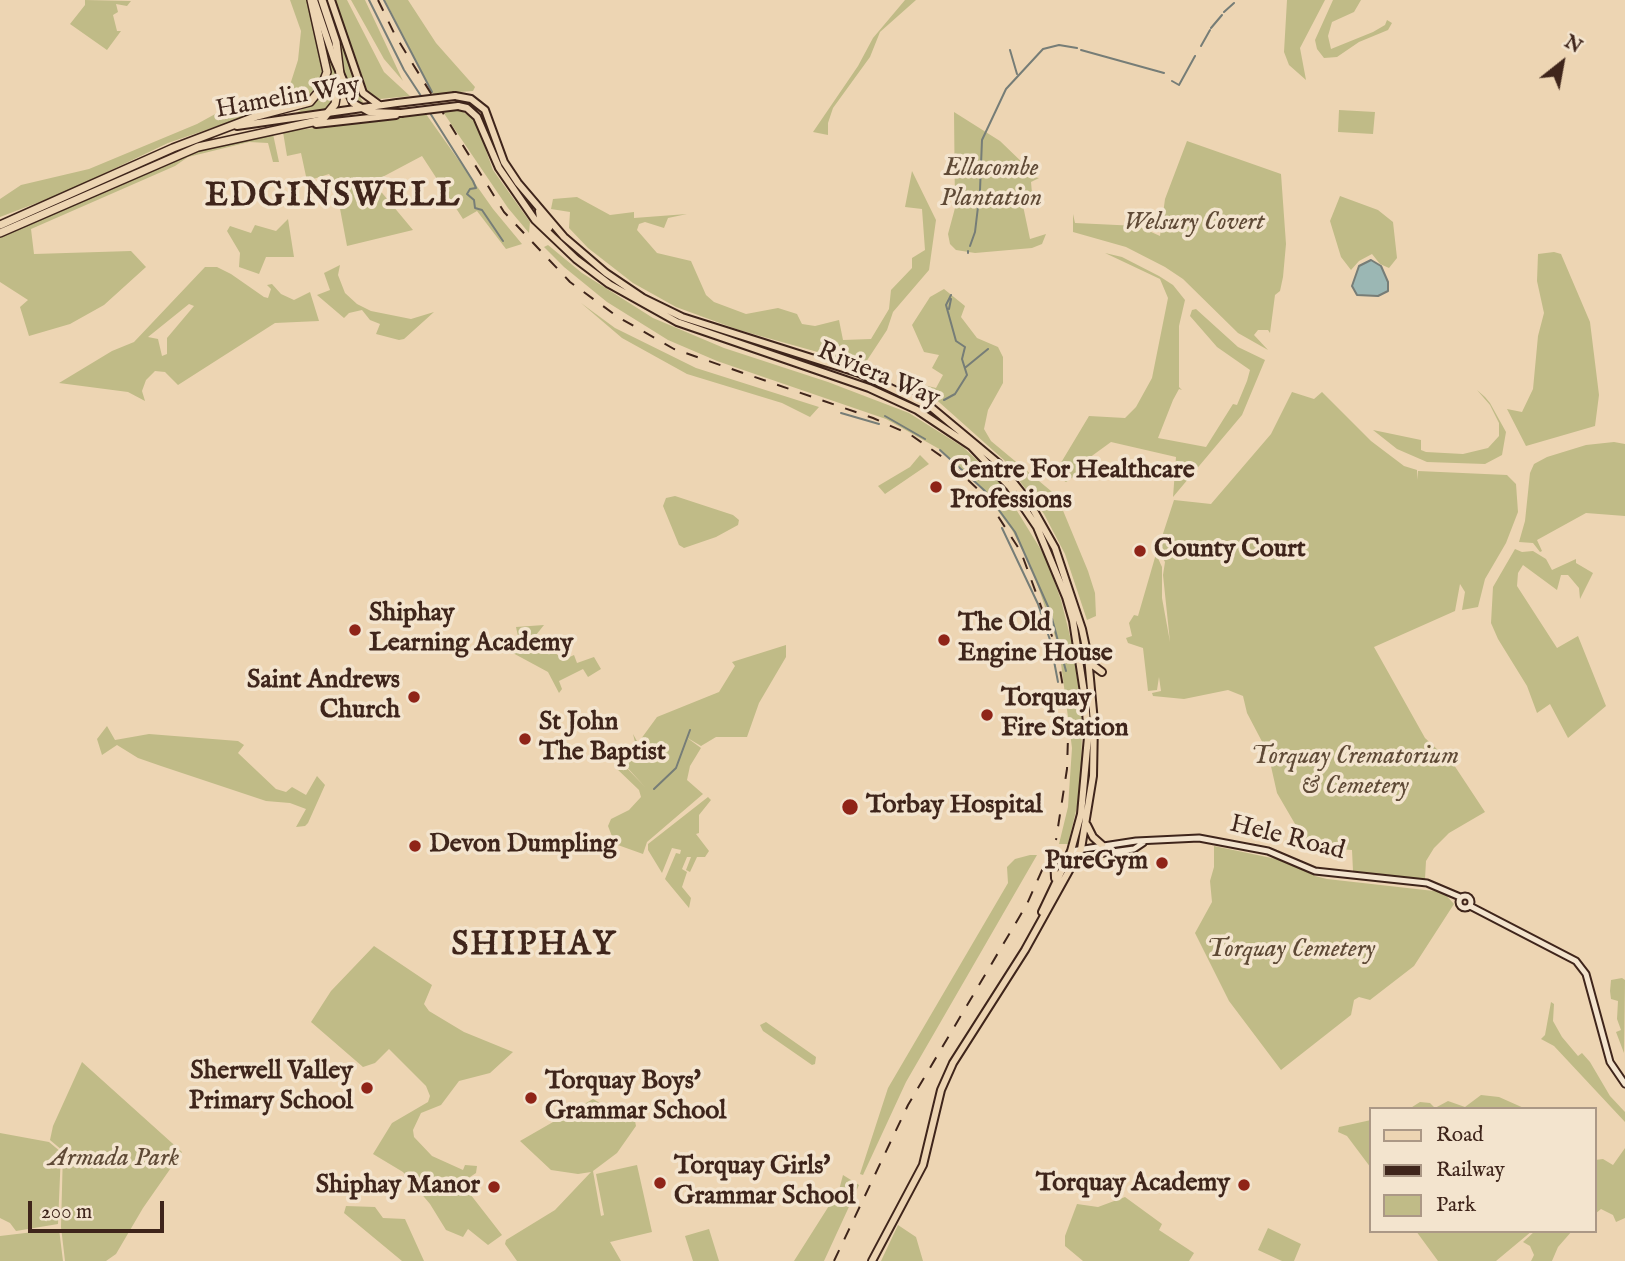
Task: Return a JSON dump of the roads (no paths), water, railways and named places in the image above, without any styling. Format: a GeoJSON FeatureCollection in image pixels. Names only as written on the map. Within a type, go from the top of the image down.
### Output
{"type":"FeatureCollection","features":[{"type":"Feature","properties":{"kind":"highway","name":"Hamelin Way"},"geometry":{"type":"LineString","coordinates":[[0,225],[150,157],[225,129],[282,114],[313,99],[326,77],[325,59],[312,0]]}},
{"type":"Feature","properties":{"kind":"highway"},"geometry":{"type":"LineString","coordinates":[[314,124],[331,112],[338,98],[340,74],[336,42],[322,0]]}},
{"type":"Feature","properties":{"kind":"highway","name":"Hamelin Way"},"geometry":{"type":"LineString","coordinates":[[0,233],[174,156],[259,132],[314,124]]}},
{"type":"Feature","properties":{"kind":"main road"},"geometry":{"type":"LineString","coordinates":[[312,0],[340,74],[358,108],[401,113]]}},
{"type":"Feature","properties":{"kind":"main road"},"geometry":{"type":"LineString","coordinates":[[331,0],[363,93],[370,100],[381,104]]}},
{"type":"Feature","properties":{"kind":"main road","name":"Hamelin Way"},"geometry":{"type":"LineString","coordinates":[[282,114],[331,112],[455,96],[477,102]]}},
{"type":"Feature","properties":{"kind":"main road","name":"Riviera Way"},"geometry":{"type":"LineString","coordinates":[[477,102],[490,119],[504,162],[539,211],[593,263],[643,298],[682,317],[835,365],[902,391],[932,408],[977,442],[1013,481],[1040,520],[1055,548],[1082,629],[1088,657],[1094,722],[1093,776],[1079,853],[1033,937]]}},
{"type":"Feature","properties":{"kind":"main road","name":"Hamelin Way"},"geometry":{"type":"LineString","coordinates":[[314,124],[458,106],[470,110]]}},
{"type":"Feature","properties":{"kind":"main road","name":"Riviera Way"},"geometry":{"type":"LineString","coordinates":[[470,110],[477,117],[499,168],[530,213],[576,259],[609,284],[677,322],[869,388],[917,410],[971,446],[1010,487],[1037,527],[1056,572],[1073,621],[1080,661],[1087,737],[1086,776],[1081,814],[1070,854],[1055,880]]}},
{"type":"Feature","properties":{"kind":"main road"},"geometry":{"type":"LineString","coordinates":[[539,211],[540,218],[549,228]]}},
{"type":"Feature","properties":{"kind":"main road","name":"Riviera Way"},"geometry":{"type":"LineString","coordinates":[[760,342],[860,371],[873,370]]}},
{"type":"Feature","properties":{"kind":"main road"},"geometry":{"type":"LineString","coordinates":[[1082,629],[1094,667],[1102,672]]}},
{"type":"Feature","properties":{"kind":"main road"},"geometry":{"type":"LineString","coordinates":[[1086,823],[1093,837],[1102,845]]}},
{"type":"Feature","properties":{"kind":"main road","name":"Hele Road"},"geometry":{"type":"LineString","coordinates":[[1079,853],[1102,845],[1143,843],[1170,838],[1216,841],[1268,851],[1315,871],[1427,883],[1460,897],[1468,896],[1470,906],[1576,961],[1586,975],[1610,1062],[1625,1084]]}},
{"type":"Feature","properties":{"kind":"main road","name":"Hele Road"},"geometry":{"type":"LineString","coordinates":[[1079,853],[1134,849],[1143,843]]}},
{"type":"Feature","properties":{"kind":"main road"},"geometry":{"type":"LineString","coordinates":[[1070,854],[1079,853]]}},
{"type":"Feature","properties":{"kind":"main road"},"geometry":{"type":"LineString","coordinates":[[872,1261],[923,1165],[941,1090],[953,1063],[1033,937],[1055,880],[1054,856]]}},
{"type":"Feature","properties":{"kind":"water"},"geometry":{"type":"Polygon","coordinates":[[[1371,260],[1381,266],[1388,282],[1388,291],[1378,296],[1357,295],[1352,286],[1359,266],[1371,260]]]}},
{"type":"Feature","properties":{"kind":"waterway"},"geometry":{"type":"LineString","coordinates":[[369,0],[404,70],[423,99]]}},
{"type":"Feature","properties":{"kind":"waterway"},"geometry":{"type":"LineString","coordinates":[[384,0],[432,92]]}},
{"type":"Feature","properties":{"kind":"waterway"},"geometry":{"type":"LineString","coordinates":[[1224,12],[1234,3]]}},
{"type":"Feature","properties":{"kind":"waterway"},"geometry":{"type":"LineString","coordinates":[[1211,28],[1222,15]]}},
{"type":"Feature","properties":{"kind":"waterway"},"geometry":{"type":"LineString","coordinates":[[1201,46],[1210,30]]}},
{"type":"Feature","properties":{"kind":"waterway"},"geometry":{"type":"LineString","coordinates":[[970,246],[975,232],[980,190],[982,140],[1006,89],[1043,49],[1059,45],[1077,48]]}},
{"type":"Feature","properties":{"kind":"waterway"},"geometry":{"type":"LineString","coordinates":[[1010,50],[1017,74]]}},
{"type":"Feature","properties":{"kind":"waterway"},"geometry":{"type":"LineString","coordinates":[[1081,50],[1164,73]]}},
{"type":"Feature","properties":{"kind":"waterway"},"geometry":{"type":"LineString","coordinates":[[1172,81],[1179,85],[1195,56]]}},
{"type":"Feature","properties":{"kind":"waterway"},"geometry":{"type":"LineString","coordinates":[[430,113],[473,181],[476,188],[470,189],[467,194],[474,200],[475,208],[482,210],[503,241]]}},
{"type":"Feature","properties":{"kind":"waterway"},"geometry":{"type":"LineString","coordinates":[[944,400],[955,394],[967,375],[962,359],[965,347],[956,341],[946,305],[951,295]]}},
{"type":"Feature","properties":{"kind":"waterway"},"geometry":{"type":"LineString","coordinates":[[949,309],[951,299]]}},
{"type":"Feature","properties":{"kind":"waterway"},"geometry":{"type":"LineString","coordinates":[[966,367],[988,349]]}},
{"type":"Feature","properties":{"kind":"waterway"},"geometry":{"type":"LineString","coordinates":[[841,413],[879,424]]}},
{"type":"Feature","properties":{"kind":"waterway"},"geometry":{"type":"LineString","coordinates":[[885,416],[925,439]]}},
{"type":"Feature","properties":{"kind":"waterway"},"geometry":{"type":"LineString","coordinates":[[940,450],[985,491],[1015,532],[1050,611],[1066,671]]}},
{"type":"Feature","properties":{"kind":"waterway"},"geometry":{"type":"LineString","coordinates":[[1002,528],[1038,604],[1050,640],[1058,682]]}},
{"type":"Feature","properties":{"kind":"waterway"},"geometry":{"type":"LineString","coordinates":[[654,789],[676,768],[690,730]]}},
{"type":"Feature","properties":{"kind":"railway"},"geometry":{"type":"LineString","coordinates":[[378,0],[395,35],[504,212],[570,282],[618,317],[674,349],[873,418],[911,435],[948,461],[985,496],[1021,552],[1056,647],[1066,704],[1068,737],[1067,769],[1056,840]]}},
{"type":"Feature","properties":{"kind":"railway"},"geometry":{"type":"LineString","coordinates":[[834,1261],[908,1105],[1027,904],[1047,859]]}},
{"type":"Feature","properties":{"kind":"place","name":"Centre For Healthcare Professions"},"geometry":{"type":"Point","coordinates":[936,487]}},
{"type":"Feature","properties":{"kind":"place","name":"County Court"},"geometry":{"type":"Point","coordinates":[1140,551]}},
{"type":"Feature","properties":{"kind":"place","name":"Shiphay Learning Academy"},"geometry":{"type":"Point","coordinates":[355,630]}},
{"type":"Feature","properties":{"kind":"place","name":"The Old Engine House"},"geometry":{"type":"Point","coordinates":[944,640]}},
{"type":"Feature","properties":{"kind":"place","name":"Saint Andrews Church"},"geometry":{"type":"Point","coordinates":[414,697]}},
{"type":"Feature","properties":{"kind":"place","name":"Torquay Fire Station"},"geometry":{"type":"Point","coordinates":[987,715]}},
{"type":"Feature","properties":{"kind":"place","name":"St John The Baptist"},"geometry":{"type":"Point","coordinates":[525,739]}},
{"type":"Feature","properties":{"kind":"place","name":"Torbay Hospital"},"geometry":{"type":"Point","coordinates":[850,807]}},
{"type":"Feature","properties":{"kind":"place","name":"Devon Dumpling"},"geometry":{"type":"Point","coordinates":[415,846]}},
{"type":"Feature","properties":{"kind":"place","name":"PureGym"},"geometry":{"type":"Point","coordinates":[1162,863]}},
{"type":"Feature","properties":{"kind":"place","name":"Sherwell Valley Primary School"},"geometry":{"type":"Point","coordinates":[367,1088]}},
{"type":"Feature","properties":{"kind":"place","name":"Torquay Boys' Grammar School"},"geometry":{"type":"Point","coordinates":[531,1098]}},
{"type":"Feature","properties":{"kind":"place","name":"Torquay Girls' Grammar School"},"geometry":{"type":"Point","coordinates":[660,1183]}},
{"type":"Feature","properties":{"kind":"place","name":"Torquay Academy"},"geometry":{"type":"Point","coordinates":[1244,1185]}},
{"type":"Feature","properties":{"kind":"place","name":"Shiphay Manor"},"geometry":{"type":"Point","coordinates":[494,1187]}},
{"type":"Feature","properties":{"kind":"district","name":"EDGINSWELL"},"geometry":{"type":"Point","coordinates":[333,198]}},
{"type":"Feature","properties":{"kind":"district","name":"SHIPHAY"},"geometry":{"type":"Point","coordinates":[534,947]}},
{"type":"Feature","properties":{"kind":"park label","name":"Ellacombe Plantation"},"geometry":{"type":"Point","coordinates":[991,185]}},
{"type":"Feature","properties":{"kind":"park label","name":"Welsury Covert"},"geometry":{"type":"Point","coordinates":[1194,224]}},
{"type":"Feature","properties":{"kind":"park label","name":"Torquay Crematorium & Cemetery"},"geometry":{"type":"Point","coordinates":[1355,773]}},
{"type":"Feature","properties":{"kind":"park label","name":"Torquay Cemetery"},"geometry":{"type":"Point","coordinates":[1291,951]}},
{"type":"Feature","properties":{"kind":"park label","name":"Armada Park"},"geometry":{"type":"Point","coordinates":[114,1160]}}]}
